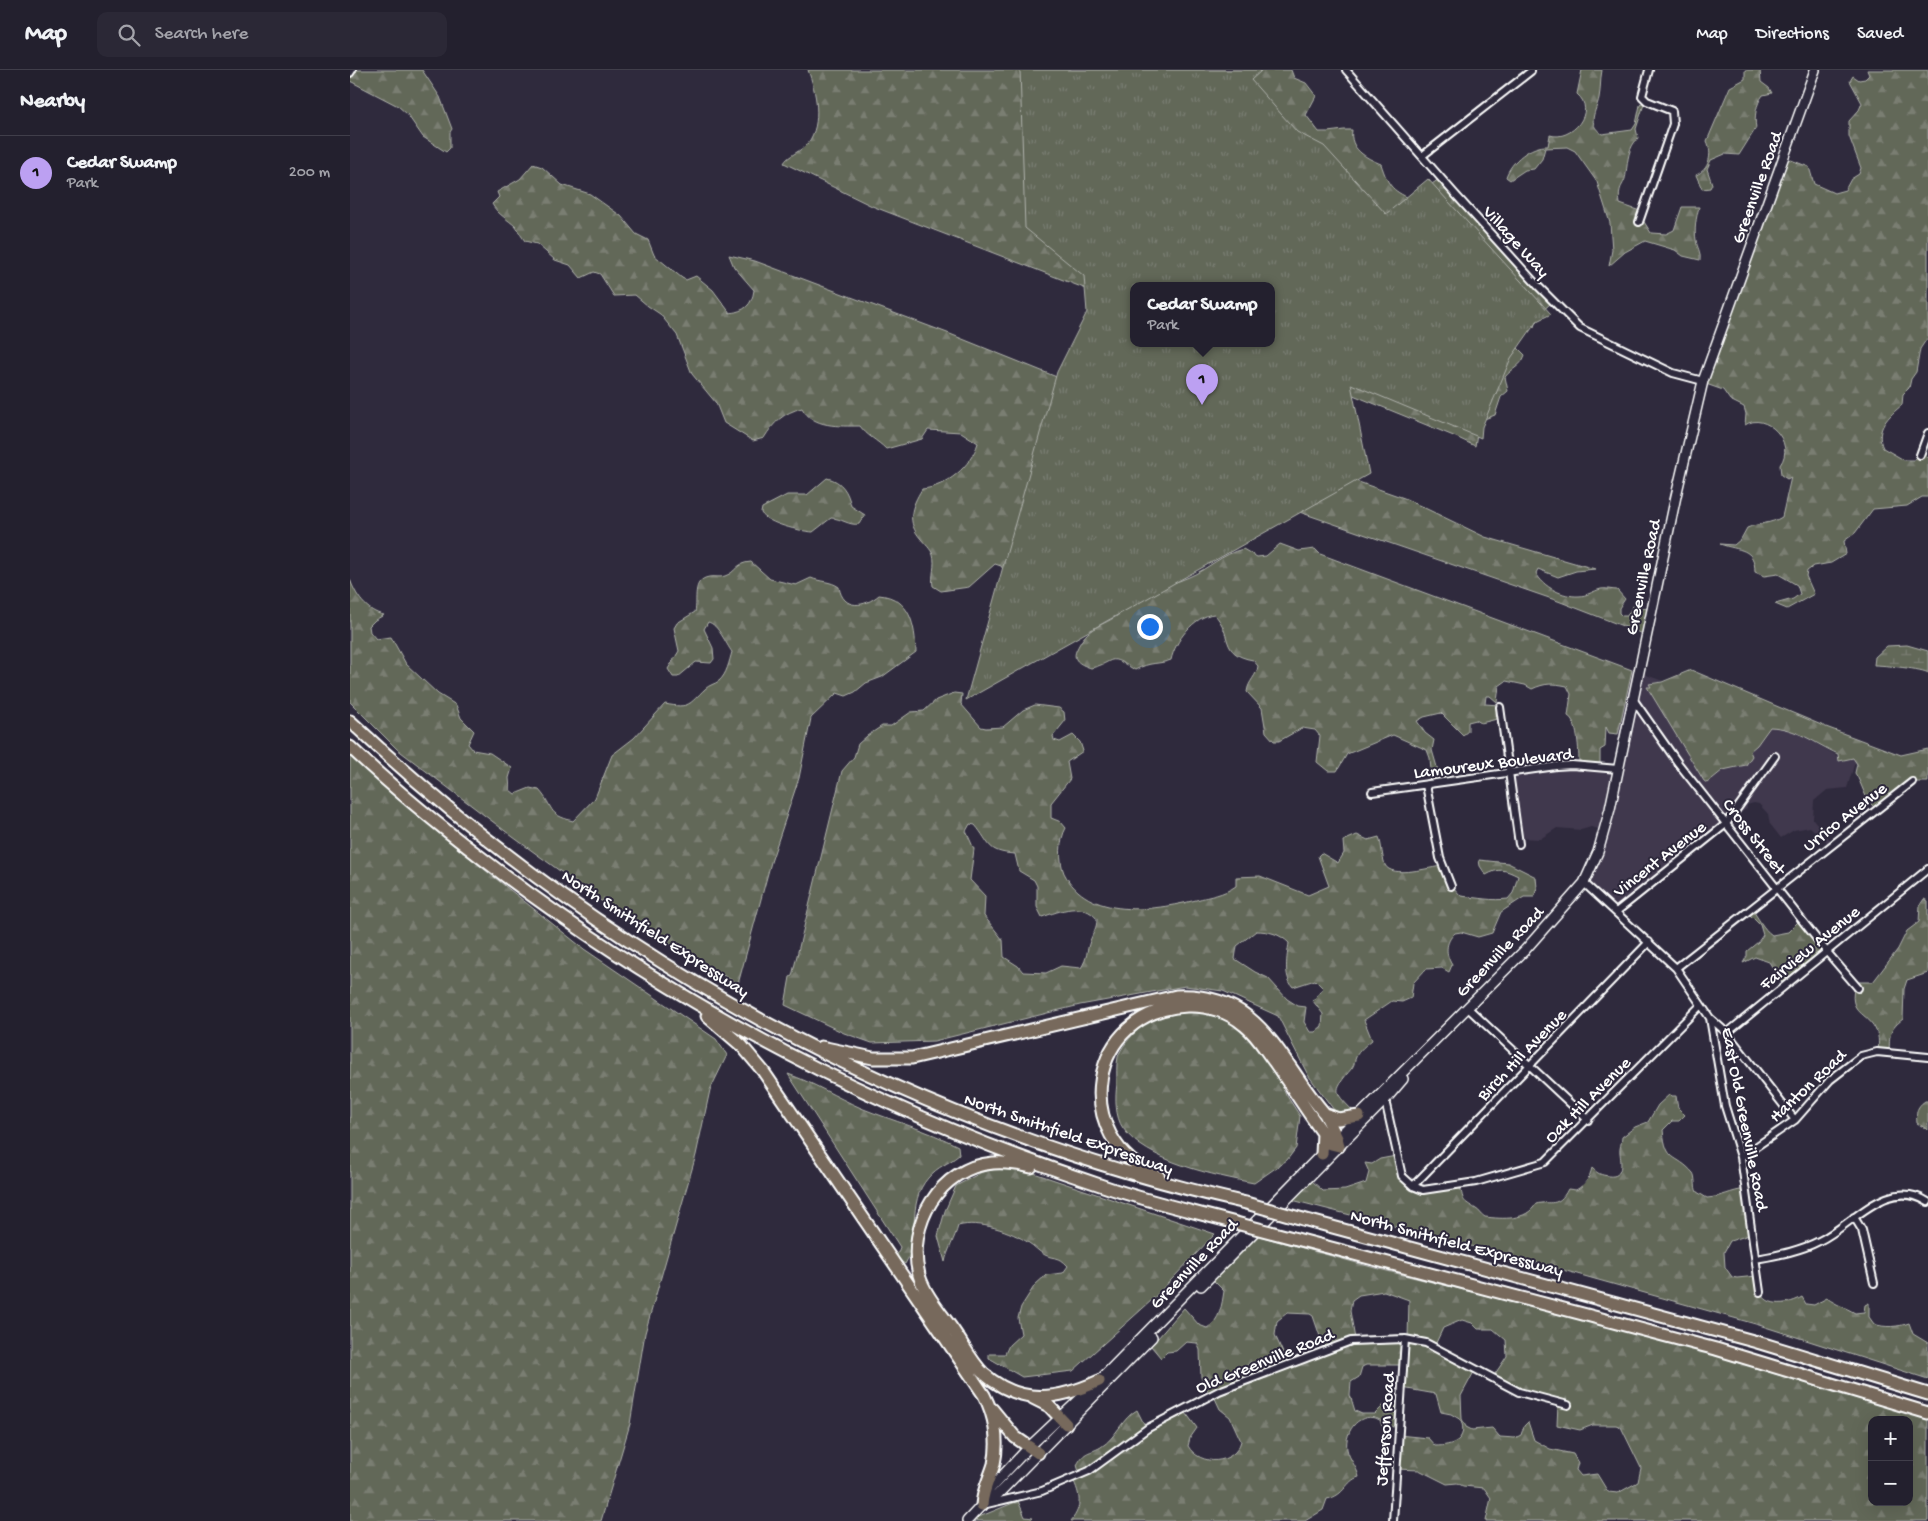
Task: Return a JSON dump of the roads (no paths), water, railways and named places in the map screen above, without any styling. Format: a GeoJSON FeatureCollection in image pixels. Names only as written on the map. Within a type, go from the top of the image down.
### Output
{"type":"FeatureCollection","features":[{"type":"Feature","properties":{"kind":"highway","name":"North Smithfield Expressway"},"geometry":{"type":"LineString","coordinates":[[350,721],[438,800],[599,921],[714,994],[893,1087],[982,1124],[1100,1165],[1765,1344],[1928,1394]]}},
{"type":"Feature","properties":{"kind":"highway","name":"North Smithfield Expressway"},"geometry":{"type":"LineString","coordinates":[[350,748],[460,842],[516,885],[591,938],[685,998],[778,1048],[881,1099],[942,1126],[1070,1175],[1140,1198],[1716,1348],[1928,1413]]}},
{"type":"Feature","properties":{"kind":"highway"},"geometry":{"type":"LineString","coordinates":[[808,1044],[873,1058],[912,1058],[1176,996],[1201,996],[1228,1004],[1255,1022],[1325,1114],[1336,1143]]}},
{"type":"Feature","properties":{"kind":"highway"},"geometry":{"type":"LineString","coordinates":[[685,998],[742,1046],[763,1071],[962,1360],[991,1407],[1015,1438],[1034,1449]]}},
{"type":"Feature","properties":{"kind":"highway"},"geometry":{"type":"LineString","coordinates":[[1190,1190],[1154,1175],[1133,1162],[1116,1146],[1104,1121],[1099,1094],[1106,1060],[1121,1036],[1147,1016],[1173,1007],[1200,1006],[1224,1013],[1243,1024],[1256,1036],[1322,1132],[1336,1143]]}},
{"type":"Feature","properties":{"kind":"highway"},"geometry":{"type":"LineString","coordinates":[[1325,1114],[1338,1120],[1359,1116]]}},
{"type":"Feature","properties":{"kind":"highway"},"geometry":{"type":"LineString","coordinates":[[1322,1132],[1324,1144],[1322,1154]]}},
{"type":"Feature","properties":{"kind":"highway"},"geometry":{"type":"LineString","coordinates":[[1062,1421],[1049,1406],[990,1379],[970,1356],[938,1310],[919,1275],[917,1237],[923,1216],[934,1197],[946,1184],[968,1170],[988,1164],[1011,1163],[1070,1175]]}},
{"type":"Feature","properties":{"kind":"highway"},"geometry":{"type":"LineString","coordinates":[[1029,1397],[1068,1394],[1099,1381]]}},
{"type":"Feature","properties":{"kind":"highway"},"geometry":{"type":"LineString","coordinates":[[982,1505],[984,1489],[995,1457],[996,1433],[991,1407]]}},
{"type":"Feature","properties":{"kind":"main road","name":"Greenville Road"},"geometry":{"type":"LineString","coordinates":[[967,1521],[982,1505],[997,1495],[1034,1449],[1336,1143],[1359,1116],[1525,950],[1584,883],[1604,833],[1703,381],[1815,70]]}},
{"type":"Feature","properties":{"kind":"main road","name":"Greenville Road"},"geometry":{"type":"LineString","coordinates":[[1062,1421],[1322,1154],[1385,1100],[1431,1046]]}},
{"type":"Feature","properties":{"kind":"street","name":"Village Way"},"geometry":{"type":"LineString","coordinates":[[1346,70],[1538,286],[1580,328],[1672,373],[1703,381]]}},
{"type":"Feature","properties":{"kind":"street"},"geometry":{"type":"LineString","coordinates":[[1639,222],[1673,124],[1672,111],[1647,101],[1642,96],[1649,70]]}},
{"type":"Feature","properties":{"kind":"street"},"geometry":{"type":"LineString","coordinates":[[1422,156],[1531,71]]}},
{"type":"Feature","properties":{"kind":"street"},"geometry":{"type":"LineString","coordinates":[[1920,455],[1928,433]]}},
{"type":"Feature","properties":{"kind":"street","name":"Cross Street"},"geometry":{"type":"LineString","coordinates":[[1633,699],[1678,763],[1827,952],[1858,988]]}},
{"type":"Feature","properties":{"kind":"street"},"geometry":{"type":"LineString","coordinates":[[1500,707],[1519,844]]}},
{"type":"Feature","properties":{"kind":"street","name":"Vincent Avenue"},"geometry":{"type":"LineString","coordinates":[[1616,912],[1726,824],[1775,756]]}},
{"type":"Feature","properties":{"kind":"street","name":"Lamoureux Boulevard"},"geometry":{"type":"LineString","coordinates":[[1372,792],[1572,764],[1618,769]]}},
{"type":"Feature","properties":{"kind":"street","name":"Urrico Avenue"},"geometry":{"type":"LineString","coordinates":[[1676,968],[1776,887],[1912,782]]}},
{"type":"Feature","properties":{"kind":"street"},"geometry":{"type":"LineString","coordinates":[[1426,785],[1440,858],[1451,886]]}},
{"type":"Feature","properties":{"kind":"street","name":"Fairview Avenue"},"geometry":{"type":"LineString","coordinates":[[1727,1033],[1928,869]]}},
{"type":"Feature","properties":{"kind":"street","name":"East Old Greenville Road"},"geometry":{"type":"LineString","coordinates":[[1584,883],[1676,968],[1710,1018],[1725,1106],[1741,1157],[1760,1292]]}},
{"type":"Feature","properties":{"kind":"street","name":"Birch Hill Avenue"},"geometry":{"type":"LineString","coordinates":[[1413,1186],[1650,942]]}},
{"type":"Feature","properties":{"kind":"street","name":"Oak Hill Avenue"},"geometry":{"type":"LineString","coordinates":[[1413,1186],[1423,1190],[1431,1190],[1476,1182],[1545,1162],[1701,1005]]}},
{"type":"Feature","properties":{"kind":"street"},"geometry":{"type":"LineString","coordinates":[[1468,1008],[1588,1120]]}},
{"type":"Feature","properties":{"kind":"street"},"geometry":{"type":"LineString","coordinates":[[1710,1018],[1727,1033],[1795,1120]]}},
{"type":"Feature","properties":{"kind":"street","name":"Hanton Road"},"geometry":{"type":"LineString","coordinates":[[1741,1157],[1795,1120],[1830,1080],[1861,1056],[1877,1052],[1928,1057]]}},
{"type":"Feature","properties":{"kind":"street"},"geometry":{"type":"LineString","coordinates":[[1385,1100],[1400,1171],[1404,1180],[1413,1186]]}},
{"type":"Feature","properties":{"kind":"street"},"geometry":{"type":"LineString","coordinates":[[1756,1259],[1778,1255],[1820,1241],[1880,1200],[1899,1195],[1919,1197],[1928,1202]]}},
{"type":"Feature","properties":{"kind":"street"},"geometry":{"type":"LineString","coordinates":[[1854,1217],[1862,1230],[1874,1283]]}},
{"type":"Feature","properties":{"kind":"street","name":"Old Greenville Road"},"geometry":{"type":"LineString","coordinates":[[982,1505],[1042,1491],[1090,1472],[1148,1428],[1220,1391],[1351,1341],[1406,1340],[1426,1343],[1519,1392],[1568,1405]]}},
{"type":"Feature","properties":{"kind":"street","name":"Jefferson Road"},"geometry":{"type":"LineString","coordinates":[[1393,1521],[1406,1340]]}},
{"type":"Feature","properties":{"kind":"place","name":"Cedar Swamp"},"geometry":{"type":"Point","coordinates":[1202,405]}}]}
